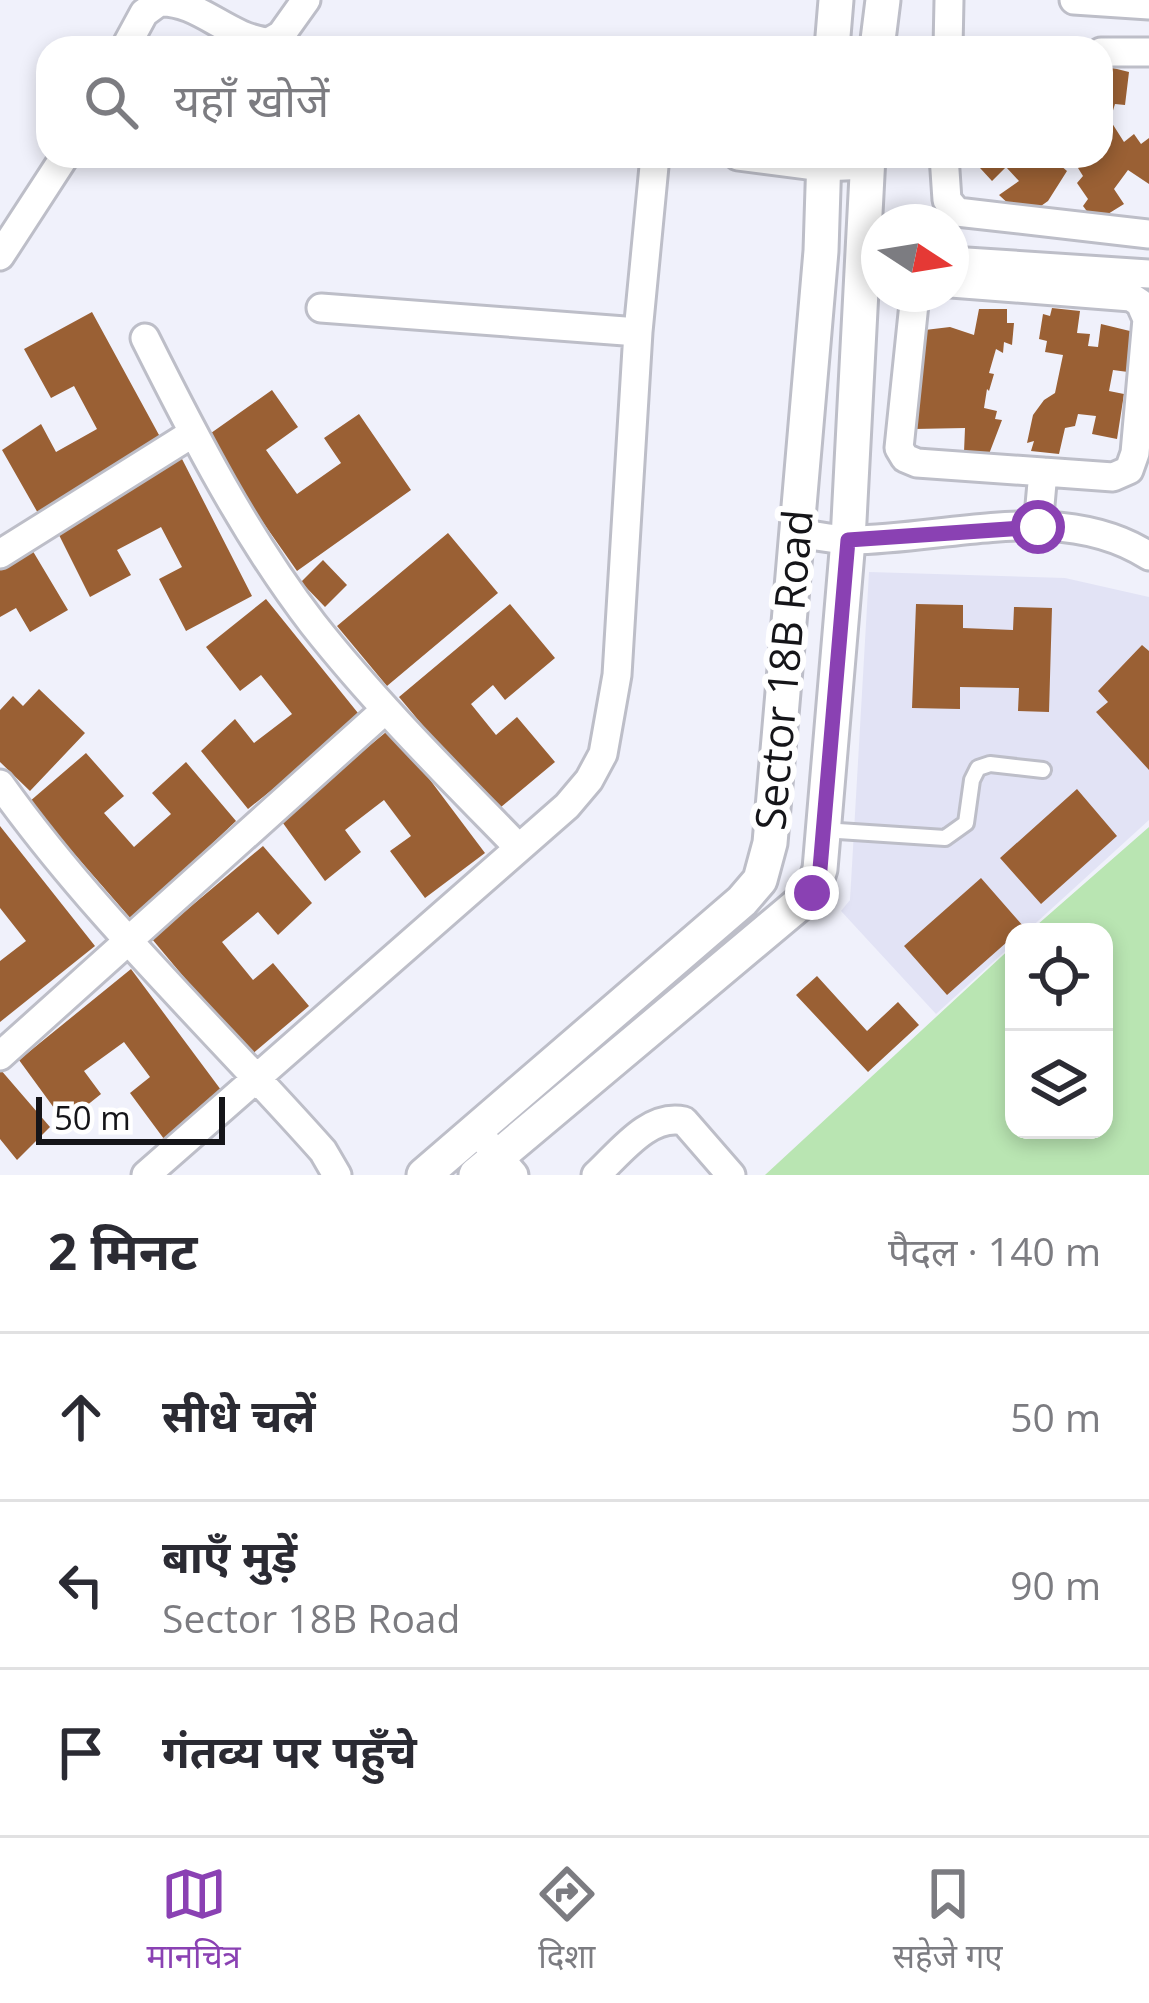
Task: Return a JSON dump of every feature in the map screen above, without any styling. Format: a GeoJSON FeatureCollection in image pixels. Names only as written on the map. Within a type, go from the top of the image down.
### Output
{"type":"FeatureCollection","features":[{"type":"Feature","properties":{"kind":"street"},"geometry":{"type":"LineString","coordinates":[[279,36],[306,0]]}},
{"type":"Feature","properties":{"kind":"street"},"geometry":{"type":"LineString","coordinates":[[833,36],[836,0]]}},
{"type":"Feature","properties":{"kind":"street"},"geometry":{"type":"LineString","coordinates":[[878,36],[883,0]]}},
{"type":"Feature","properties":{"kind":"street"},"geometry":{"type":"LineString","coordinates":[[948,36],[949,0]]}},
{"type":"Feature","properties":{"kind":"street"},"geometry":{"type":"LineString","coordinates":[[1074,0],[1149,5]]}},
{"type":"Feature","properties":{"kind":"street"},"geometry":{"type":"LineString","coordinates":[[132,36],[144,13],[159,2],[183,3],[242,36]]}},
{"type":"Feature","properties":{"kind":"street"},"geometry":{"type":"LineString","coordinates":[[1113,52],[1149,52]]}},
{"type":"Feature","properties":{"kind":"street"},"geometry":{"type":"LineString","coordinates":[[0,256],[56,168]]}},
{"type":"Feature","properties":{"kind":"street"},"geometry":{"type":"LineString","coordinates":[[146,1175],[567,806],[603,754],[617,675],[638,332],[654,168]]}},
{"type":"Feature","properties":{"kind":"street","name":"Sector 18B Road"},"geometry":{"type":"LineString","coordinates":[[424,1175],[742,902],[760,880],[770,843],[820,250],[823,168]]}},
{"type":"Feature","properties":{"kind":"street","name":"Sector 18B Road"},"geometry":{"type":"LineString","coordinates":[[868,168],[870,204]]}},
{"type":"Feature","properties":{"kind":"street"},"geometry":{"type":"LineString","coordinates":[[945,168],[947,200],[958,212],[1149,235]]}},
{"type":"Feature","properties":{"kind":"street"},"geometry":{"type":"LineString","coordinates":[[820,250],[861,254]]}},
{"type":"Feature","properties":{"kind":"street"},"geometry":{"type":"LineString","coordinates":[[969,262],[1149,274]]}},
{"type":"Feature","properties":{"kind":"street"},"geometry":{"type":"LineString","coordinates":[[913,312],[899,448],[905,458],[917,464],[1113,477],[1129,470],[1136,453],[1145,311],[1131,297],[969,284]]}},
{"type":"Feature","properties":{"kind":"street"},"geometry":{"type":"LineString","coordinates":[[321,308],[638,332]]}},
{"type":"Feature","properties":{"kind":"street","name":"Sector 18B Road"},"geometry":{"type":"LineString","coordinates":[[496,1169],[812,893],[820,869],[867,312]]}},
{"type":"Feature","properties":{"kind":"street"},"geometry":{"type":"LineString","coordinates":[[145,338],[193,433],[313,624],[385,710],[519,848]]}},
{"type":"Feature","properties":{"kind":"street"},"geometry":{"type":"LineString","coordinates":[[0,554],[193,433]]}},
{"type":"Feature","properties":{"kind":"street"},"geometry":{"type":"LineString","coordinates":[[1038,527],[1043,472]]}},
{"type":"Feature","properties":{"kind":"street"},"geometry":{"type":"LineString","coordinates":[[796,533],[848,540],[1059,526],[1103,535],[1149,556]]}},
{"type":"Feature","properties":{"kind":"street"},"geometry":{"type":"LineString","coordinates":[[0,1056],[385,710]]}},
{"type":"Feature","properties":{"kind":"street"},"geometry":{"type":"LineString","coordinates":[[0,784],[127,941],[256,1076],[323,1151],[337,1175]]}},
{"type":"Feature","properties":{"kind":"street"},"geometry":{"type":"LineString","coordinates":[[596,1175],[648,1127],[674,1119],[684,1121],[731,1175]]}},
{"type":"Feature","properties":{"kind":"street"},"geometry":{"type":"LineString","coordinates":[[476,1130],[496,1169]]}},
{"type":"Feature","properties":{"kind":"lane"},"geometry":{"type":"LineString","coordinates":[[823,830],[945,838],[966,823],[978,768],[990,764],[1043,770]]}},
{"type":"Feature","properties":{"kind":"shaded area"},"geometry":{"type":"Polygon","coordinates":[[[869,572],[1065,578],[1149,597],[1149,820],[1036,923],[1005,923],[1005,951],[936,1014],[841,911],[850,900],[869,572]]]}},
{"type":"Feature","properties":{"kind":"green space"},"geometry":{"type":"Polygon","coordinates":[[[1149,827],[1149,1175],[765,1175],[1005,953],[1005,1139],[1113,1139],[1113,923],[1039,923],[1149,827]]]}},
{"type":"Feature","properties":{"kind":"building"},"geometry":{"type":"Polygon","coordinates":[[[1113,68],[1129,72],[1125,105],[1115,104],[1113,110],[1113,68]]]}},
{"type":"Feature","properties":{"kind":"building"},"geometry":{"type":"Polygon","coordinates":[[[1113,125],[1124,142],[1134,134],[1141,144],[1149,138],[1149,184],[1128,170],[1114,189],[1124,204],[1095,222],[1083,206],[1088,199],[1077,183],[1083,176],[1078,168],[1113,168],[1113,125]]]}},
{"type":"Feature","properties":{"kind":"building"},"geometry":{"type":"Polygon","coordinates":[[[980,168],[1005,168],[992,181],[980,168]]]}},
{"type":"Feature","properties":{"kind":"building"},"geometry":{"type":"Polygon","coordinates":[[[1007,168],[1067,171],[1048,201],[1024,218],[999,195],[1019,181],[1007,168]]]}},
{"type":"Feature","properties":{"kind":"building"},"geometry":{"type":"Polygon","coordinates":[[[1052,308],[1080,311],[1077,333],[1090,334],[1088,346],[1098,347],[1101,324],[1134,332],[1128,372],[1113,370],[1109,391],[1124,394],[1117,439],[1092,434],[1096,416],[1078,414],[1075,426],[1065,428],[1059,454],[1031,451],[1034,441],[1027,443],[1033,415],[1055,393],[1063,355],[1045,352],[1047,341],[1039,339],[1043,314],[1050,316],[1052,308]]]}},
{"type":"Feature","properties":{"kind":"building"},"geometry":{"type":"Polygon","coordinates":[[[979,309],[1007,309],[1007,323],[1014,323],[1012,345],[1004,342],[1003,353],[996,349],[989,373],[994,374],[984,408],[997,411],[995,419],[1002,420],[989,454],[964,452],[965,428],[914,429],[925,330],[950,327],[974,335],[979,309]]]}},
{"type":"Feature","properties":{"kind":"building"},"geometry":{"type":"Polygon","coordinates":[[[92,312],[165,446],[39,515],[2,450],[41,424],[56,452],[97,429],[74,386],[51,398],[24,349],[92,312]]]}},
{"type":"Feature","properties":{"kind":"building"},"geometry":{"type":"Polygon","coordinates":[[[272,390],[298,427],[266,450],[297,494],[341,463],[324,438],[359,414],[411,490],[297,571],[204,438],[272,390]]]}},
{"type":"Feature","properties":{"kind":"building"},"geometry":{"type":"Polygon","coordinates":[[[181,457],[252,596],[186,631],[159,579],[182,567],[161,527],[117,550],[131,575],[90,597],[56,529],[181,457]]]}},
{"type":"Feature","properties":{"kind":"building"},"geometry":{"type":"Polygon","coordinates":[[[448,533],[498,593],[387,686],[337,626],[448,533]]]}},
{"type":"Feature","properties":{"kind":"building"},"geometry":{"type":"Polygon","coordinates":[[[31,548],[68,610],[30,632],[16,608],[0,617],[0,566],[31,548]]]}},
{"type":"Feature","properties":{"kind":"building"},"geometry":{"type":"Polygon","coordinates":[[[323,560],[347,585],[325,607],[301,582],[323,560]]]}},
{"type":"Feature","properties":{"kind":"building"},"geometry":{"type":"Polygon","coordinates":[[[266,599],[362,718],[248,809],[201,751],[235,719],[254,743],[292,714],[261,675],[240,691],[206,647],[266,599]]]}},
{"type":"Feature","properties":{"kind":"building"},"geometry":{"type":"Polygon","coordinates":[[[510,604],[555,658],[505,700],[493,685],[471,704],[496,735],[517,717],[555,762],[495,812],[399,697],[510,604]]]}},
{"type":"Feature","properties":{"kind":"building"},"geometry":{"type":"Polygon","coordinates":[[[916,604],[963,605],[963,628],[1013,630],[1014,607],[1052,608],[1049,712],[1018,711],[1019,688],[960,687],[960,709],[912,708],[916,604]]]}},
{"type":"Feature","properties":{"kind":"building"},"geometry":{"type":"Polygon","coordinates":[[[1142,645],[1149,651],[1149,770],[1096,712],[1108,702],[1098,691],[1142,645]]]}},
{"type":"Feature","properties":{"kind":"building"},"geometry":{"type":"Polygon","coordinates":[[[39,689],[85,733],[30,791],[0,762],[0,710],[13,696],[23,706],[39,689]]]}},
{"type":"Feature","properties":{"kind":"building"},"geometry":{"type":"Polygon","coordinates":[[[391,728],[485,853],[425,898],[390,851],[411,836],[384,800],[345,830],[361,852],[325,881],[280,819],[391,728]]]}},
{"type":"Feature","properties":{"kind":"building"},"geometry":{"type":"Polygon","coordinates":[[[86,753],[124,796],[104,813],[134,847],[171,814],[152,793],[186,762],[236,821],[132,920],[29,802],[86,753]]]}},
{"type":"Feature","properties":{"kind":"building"},"geometry":{"type":"Polygon","coordinates":[[[1077,789],[1117,836],[1041,904],[1000,858],[1077,789]]]}},
{"type":"Feature","properties":{"kind":"building"},"geometry":{"type":"Polygon","coordinates":[[[0,826],[95,946],[0,1022],[0,961],[26,941],[0,908],[0,826]]]}},
{"type":"Feature","properties":{"kind":"building"},"geometry":{"type":"Polygon","coordinates":[[[263,846],[312,903],[278,935],[258,912],[222,942],[253,980],[273,963],[309,1006],[250,1056],[152,939],[263,846]]]}},
{"type":"Feature","properties":{"kind":"building"},"geometry":{"type":"Polygon","coordinates":[[[981,878],[1020,923],[1005,923],[1005,944],[947,995],[904,946],[981,878]]]}},
{"type":"Feature","properties":{"kind":"building"},"geometry":{"type":"Polygon","coordinates":[[[131,969],[224,1094],[164,1139],[130,1093],[150,1077],[124,1042],[84,1071],[101,1094],[65,1123],[19,1060],[131,969]]]}},
{"type":"Feature","properties":{"kind":"building"},"geometry":{"type":"Polygon","coordinates":[[[817,976],[867,1031],[898,1002],[919,1025],[868,1072],[796,995],[817,976]]]}},
{"type":"Feature","properties":{"kind":"building"},"geometry":{"type":"Polygon","coordinates":[[[0,1069],[50,1127],[17,1160],[0,1139],[0,1069]]]}},
{"type":"Feature","properties":{"kind":"route"},"geometry":{"type":"LineString","coordinates":[[812,893],[820,869],[848,540],[1038,527]]}}]}
